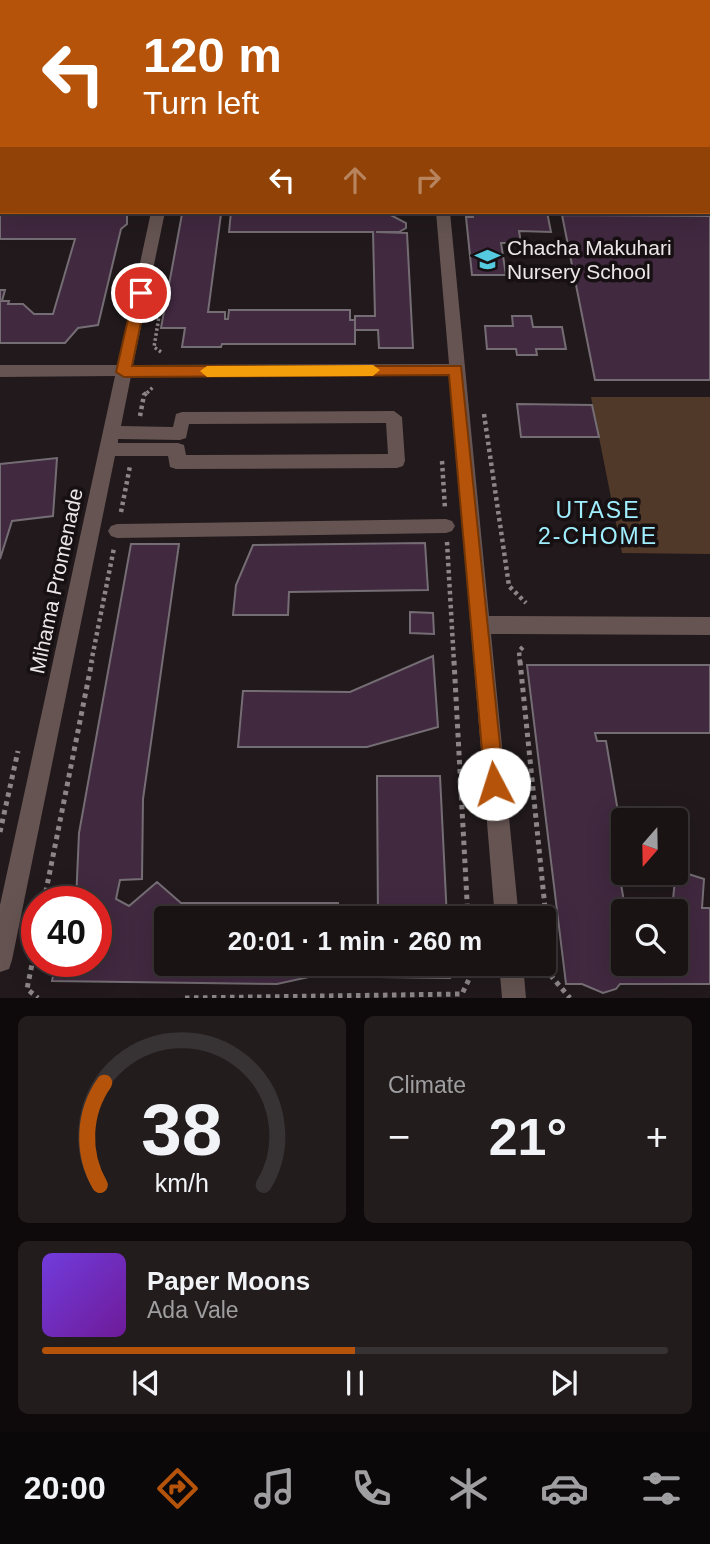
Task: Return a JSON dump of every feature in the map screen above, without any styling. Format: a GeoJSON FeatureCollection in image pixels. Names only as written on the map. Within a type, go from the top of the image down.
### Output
{"type":"FeatureCollection","features":[{"type":"Feature","properties":{"kind":"street","name":"Mihama Promenade"},"geometry":{"type":"LineString","coordinates":[[0,960],[158,214]]}},
{"type":"Feature","properties":{"kind":"street"},"geometry":{"type":"LineString","coordinates":[[443,214],[506,906]]}},
{"type":"Feature","properties":{"kind":"street"},"geometry":{"type":"LineString","coordinates":[[0,372],[456,370]]}},
{"type":"Feature","properties":{"kind":"street"},"geometry":{"type":"LineString","coordinates":[[394,417],[397,461],[176,462],[179,442],[181,418],[394,417]]}},
{"type":"Feature","properties":{"kind":"street"},"geometry":{"type":"LineString","coordinates":[[109,440],[179,442]]}},
{"type":"Feature","properties":{"kind":"street"},"geometry":{"type":"LineString","coordinates":[[117,531],[446,526]]}},
{"type":"Feature","properties":{"kind":"street"},"geometry":{"type":"LineString","coordinates":[[480,625],[710,626]]}},
{"type":"Feature","properties":{"kind":"street"},"geometry":{"type":"LineString","coordinates":[[512,976],[514,998]]}},
{"type":"Feature","properties":{"kind":"path"},"geometry":{"type":"LineString","coordinates":[[164,354],[154,347],[166,279]]}},
{"type":"Feature","properties":{"kind":"path"},"geometry":{"type":"LineString","coordinates":[[47,886],[144,395],[158,382]]}},
{"type":"Feature","properties":{"kind":"path"},"geometry":{"type":"LineString","coordinates":[[483,407],[509,586],[526,603],[539,603]]}},
{"type":"Feature","properties":{"kind":"path"},"geometry":{"type":"LineString","coordinates":[[442,458],[467,906]]}},
{"type":"Feature","properties":{"kind":"path"},"geometry":{"type":"LineString","coordinates":[[527,644],[519,651],[552,977],[570,998]]}},
{"type":"Feature","properties":{"kind":"path"},"geometry":{"type":"LineString","coordinates":[[0,832],[21,739]]}},
{"type":"Feature","properties":{"kind":"path"},"geometry":{"type":"LineString","coordinates":[[185,998],[462,993],[470,976]]}},
{"type":"Feature","properties":{"kind":"path"},"geometry":{"type":"LineString","coordinates":[[29,977],[27,989],[38,998]]}},
{"type":"Feature","properties":{"kind":"shaded area"},"geometry":{"type":"Polygon","coordinates":[[[591,397],[710,397],[710,554],[622,553],[591,397]]]}},
{"type":"Feature","properties":{"kind":"building"},"geometry":{"type":"Polygon","coordinates":[[[0,214],[127,216],[127,224],[121,229],[98,325],[78,328],[65,343],[0,343],[0,290],[5,290],[2,301],[9,301],[8,304],[23,304],[34,314],[53,314],[75,239],[0,239],[0,214]]]}},
{"type":"Feature","properties":{"kind":"building"},"geometry":{"type":"Polygon","coordinates":[[[182,214],[221,214],[208,312],[225,312],[225,319],[228,319],[229,310],[350,310],[350,320],[355,320],[355,344],[222,344],[221,347],[182,347],[185,328],[161,328],[182,214]]]}},
{"type":"Feature","properties":{"kind":"building"},"geometry":{"type":"Polygon","coordinates":[[[231,214],[389,214],[406,223],[406,228],[399,232],[376,232],[407,233],[413,348],[379,348],[378,330],[355,330],[355,316],[375,316],[373,232],[229,232],[231,214]]]}},
{"type":"Feature","properties":{"kind":"building","name":"Chacha Makuhari Nursery School"},"geometry":{"type":"Polygon","coordinates":[[[472,214],[547,214],[551,232],[519,231],[521,243],[501,243],[506,275],[472,275],[466,217],[473,217],[472,214]]]}},
{"type":"Feature","properties":{"kind":"building"},"geometry":{"type":"Polygon","coordinates":[[[562,215],[710,216],[710,380],[595,380],[562,215]]]}},
{"type":"Feature","properties":{"kind":"building"},"geometry":{"type":"Polygon","coordinates":[[[512,316],[531,316],[533,327],[562,327],[566,349],[536,349],[537,355],[517,355],[516,349],[487,349],[485,326],[513,326],[512,316]]]}},
{"type":"Feature","properties":{"kind":"building"},"geometry":{"type":"Polygon","coordinates":[[[517,404],[592,405],[599,437],[521,437],[517,404]]]}},
{"type":"Feature","properties":{"kind":"building"},"geometry":{"type":"Polygon","coordinates":[[[57,458],[53,516],[12,521],[0,559],[0,464],[57,458]]]}},
{"type":"Feature","properties":{"kind":"building"},"geometry":{"type":"Polygon","coordinates":[[[425,543],[428,590],[289,592],[288,615],[233,615],[236,585],[253,545],[425,543]]]}},
{"type":"Feature","properties":{"kind":"building"},"geometry":{"type":"Polygon","coordinates":[[[131,544],[179,544],[143,799],[142,879],[120,880],[116,899],[129,906],[157,882],[181,903],[338,903],[339,906],[154,906],[154,976],[314,976],[277,984],[52,981],[53,977],[112,977],[112,886],[77,886],[79,833],[131,544]]]}},
{"type":"Feature","properties":{"kind":"building"},"geometry":{"type":"Polygon","coordinates":[[[410,612],[433,613],[434,634],[410,633],[410,612]]]}},
{"type":"Feature","properties":{"kind":"building"},"geometry":{"type":"Polygon","coordinates":[[[433,656],[438,727],[367,747],[238,747],[243,691],[350,692],[433,656]]]}},
{"type":"Feature","properties":{"kind":"building"},"geometry":{"type":"Polygon","coordinates":[[[527,665],[710,665],[710,733],[595,733],[597,741],[606,741],[617,808],[611,808],[611,886],[621,886],[624,899],[611,899],[611,976],[688,976],[688,899],[673,899],[674,886],[688,886],[688,874],[704,879],[702,908],[710,908],[710,984],[620,984],[616,989],[603,993],[582,984],[566,984],[527,665]]]}},
{"type":"Feature","properties":{"kind":"building"},"geometry":{"type":"Polygon","coordinates":[[[377,776],[440,776],[446,906],[378,906],[377,776]]]}},
{"type":"Feature","properties":{"kind":"building"},"geometry":{"type":"Polygon","coordinates":[[[450,976],[450,978],[379,977],[450,976]]]}},
{"type":"Feature","properties":{"kind":"slow traffic"},"geometry":{"type":"LineString","coordinates":[[207,371],[373,370]]}},
{"type":"Feature","properties":{"kind":"place","name":"Chacha Makuhari Nursery School"},"geometry":{"type":"Point","coordinates":[487,259]}},
{"type":"Feature","properties":{"kind":"district","name":"UTASE 2-CHOME"},"geometry":{"type":"Point","coordinates":[598,523]}},
{"type":"Feature","properties":{"kind":"route"},"geometry":{"type":"LineString","coordinates":[[141,293],[124,372],[456,370],[494,784]]}}]}
